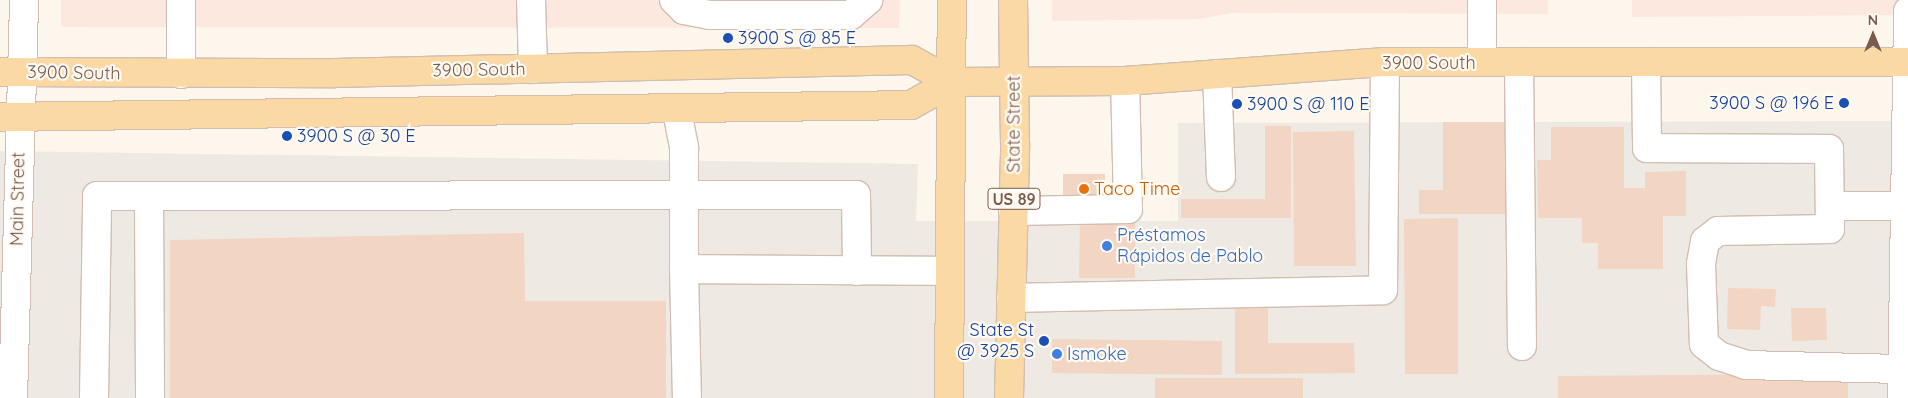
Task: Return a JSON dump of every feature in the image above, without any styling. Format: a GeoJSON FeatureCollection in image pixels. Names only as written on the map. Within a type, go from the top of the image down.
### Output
{"type":"FeatureCollection","features":[{"type":"Feature","properties":{"kind":"main road"},"geometry":{"type":"LineString","coordinates":[[949,398],[952,0]]}},
{"type":"Feature","properties":{"kind":"main road","name":"State Street"},"geometry":{"type":"LineString","coordinates":[[1009,398],[1014,211],[1013,0]]}},
{"type":"Feature","properties":{"kind":"main road","name":"3900 South"},"geometry":{"type":"LineString","coordinates":[[11,73],[181,74],[533,69],[912,60],[952,82],[1014,82],[1125,81],[1385,62],[1907,62]]}},
{"type":"Feature","properties":{"kind":"main road","name":"3900 South"},"geometry":{"type":"LineString","coordinates":[[10,117],[677,111],[911,105],[952,82]]}},
{"type":"Feature","properties":{"kind":"street","name":"Main Street"},"geometry":{"type":"LineString","coordinates":[[13,398],[11,73],[24,0]]}},
{"type":"Feature","properties":{"kind":"street"},"geometry":{"type":"LineString","coordinates":[[181,0],[181,74]]}},
{"type":"Feature","properties":{"kind":"street"},"geometry":{"type":"LineString","coordinates":[[531,0],[533,69]]}},
{"type":"Feature","properties":{"kind":"street"},"geometry":{"type":"LineString","coordinates":[[674,0],[684,10],[709,15],[851,15],[868,0]]}},
{"type":"Feature","properties":{"kind":"street"},"geometry":{"type":"LineString","coordinates":[[1482,0],[1482,62]]}},
{"type":"Feature","properties":{"kind":"street"},"geometry":{"type":"LineString","coordinates":[[1902,398],[1906,308],[1904,206],[1908,12]]}},
{"type":"Feature","properties":{"kind":"street"},"geometry":{"type":"LineString","coordinates":[[1011,298],[1383,290],[1385,62]]}},
{"type":"Feature","properties":{"kind":"street"},"geometry":{"type":"LineString","coordinates":[[1518,62],[1522,346]]}},
{"type":"Feature","properties":{"kind":"street"},"geometry":{"type":"LineString","coordinates":[[1646,62],[1647,148],[1829,149],[1830,229],[1728,230],[1711,235],[1702,248],[1704,344],[1719,356],[1746,366],[1902,369]]}},
{"type":"Feature","properties":{"kind":"street"},"geometry":{"type":"LineString","coordinates":[[1217,74],[1221,177]]}},
{"type":"Feature","properties":{"kind":"street"},"geometry":{"type":"LineString","coordinates":[[1014,211],[1094,212],[1128,209],[1125,81]]}},
{"type":"Feature","properties":{"kind":"street"},"geometry":{"type":"LineString","coordinates":[[677,111],[684,148],[687,398]]}},
{"type":"Feature","properties":{"kind":"street"},"geometry":{"type":"LineString","coordinates":[[94,398],[96,196],[856,195],[857,270]]}},
{"type":"Feature","properties":{"kind":"street"},"geometry":{"type":"LineString","coordinates":[[149,196],[150,398]]}},
{"type":"Feature","properties":{"kind":"street"},"geometry":{"type":"LineString","coordinates":[[1830,206],[1904,206]]}},
{"type":"Feature","properties":{"kind":"street"},"geometry":{"type":"LineString","coordinates":[[684,269],[950,271]]}},
{"type":"Feature","properties":{"kind":"shaded area"},"geometry":{"type":"Polygon","coordinates":[[[61,0],[900,0],[899,28],[61,27],[61,0]]]}},
{"type":"Feature","properties":{"kind":"shaded area"},"geometry":{"type":"Polygon","coordinates":[[[1052,0],[1548,0],[1548,14],[1232,13],[1200,19],[1052,21],[1052,0]]]}},
{"type":"Feature","properties":{"kind":"shaded area"},"geometry":{"type":"Polygon","coordinates":[[[1632,0],[1908,0],[1908,15],[1632,17],[1632,0]]]}},
{"type":"Feature","properties":{"kind":"shaded area"},"geometry":{"type":"Polygon","coordinates":[[[1908,121],[1908,398],[0,398],[0,151],[918,164],[916,221],[1178,221],[1178,123],[1908,121]]]}},
{"type":"Feature","properties":{"kind":"building"},"geometry":{"type":"Polygon","coordinates":[[[699,0],[825,0],[825,4],[699,0]]]}},
{"type":"Feature","properties":{"kind":"building"},"geometry":{"type":"Polygon","coordinates":[[[1443,122],[1506,122],[1506,157],[1513,157],[1513,214],[1419,214],[1419,190],[1443,190],[1443,122]]]}},
{"type":"Feature","properties":{"kind":"building"},"geometry":{"type":"Polygon","coordinates":[[[1265,126],[1291,126],[1291,218],[1181,218],[1181,199],[1265,199],[1265,126]]]}},
{"type":"Feature","properties":{"kind":"building"},"geometry":{"type":"Polygon","coordinates":[[[1551,127],[1624,127],[1624,188],[1645,188],[1645,172],[1686,171],[1686,216],[1663,216],[1663,269],[1598,269],[1598,243],[1582,243],[1582,218],[1538,218],[1537,160],[1551,160],[1551,127]]]}},
{"type":"Feature","properties":{"kind":"building"},"geometry":{"type":"Polygon","coordinates":[[[1354,131],[1356,266],[1294,266],[1293,132],[1354,131]]]}},
{"type":"Feature","properties":{"kind":"building","name":"Taco Time"},"geometry":{"type":"Polygon","coordinates":[[[1063,174],[1105,174],[1105,204],[1063,204],[1063,174]]]}},
{"type":"Feature","properties":{"kind":"building","name":"Préstamos Rápidos de Pablo"},"geometry":{"type":"Polygon","coordinates":[[[1080,215],[1135,215],[1135,278],[1079,278],[1080,215]]]}},
{"type":"Feature","properties":{"kind":"building"},"geometry":{"type":"Polygon","coordinates":[[[1458,218],[1458,374],[1405,374],[1404,219],[1458,218]]]}},
{"type":"Feature","properties":{"kind":"building"},"geometry":{"type":"Polygon","coordinates":[[[524,233],[525,301],[666,301],[666,398],[170,398],[170,240],[524,233]]]}},
{"type":"Feature","properties":{"kind":"building"},"geometry":{"type":"Polygon","coordinates":[[[1728,288],[1776,289],[1775,307],[1761,306],[1760,330],[1727,329],[1728,288]]]}},
{"type":"Feature","properties":{"kind":"building"},"geometry":{"type":"Polygon","coordinates":[[[1235,303],[1268,303],[1268,343],[1354,343],[1355,373],[1235,374],[1235,303]]]}},
{"type":"Feature","properties":{"kind":"building"},"geometry":{"type":"Polygon","coordinates":[[[1791,308],[1826,308],[1827,340],[1792,341],[1791,308]]]}},
{"type":"Feature","properties":{"kind":"building"},"geometry":{"type":"Polygon","coordinates":[[[1052,339],[1222,341],[1222,375],[1052,373],[1052,339]]]}},
{"type":"Feature","properties":{"kind":"building"},"geometry":{"type":"Polygon","coordinates":[[[1823,374],[1848,378],[1848,398],[1558,398],[1558,376],[1823,374]]]}},
{"type":"Feature","properties":{"kind":"building"},"geometry":{"type":"Polygon","coordinates":[[[1155,378],[1303,378],[1303,398],[1155,398],[1155,378]]]}},
{"type":"Feature","properties":{"kind":"place","name":"3900 S @ 85 E"},"geometry":{"type":"Point","coordinates":[728,38]}},
{"type":"Feature","properties":{"kind":"place","name":"3900 S @ 196 E"},"geometry":{"type":"Point","coordinates":[1844,103]}},
{"type":"Feature","properties":{"kind":"place","name":"3900 S @ 110 E"},"geometry":{"type":"Point","coordinates":[1237,104]}},
{"type":"Feature","properties":{"kind":"place","name":"3900 S @ 30 E"},"geometry":{"type":"Point","coordinates":[287,136]}},
{"type":"Feature","properties":{"kind":"place","name":"Taco Time"},"geometry":{"type":"Point","coordinates":[1084,189]}},
{"type":"Feature","properties":{"kind":"place","name":"Préstamos Rápidos de Pablo"},"geometry":{"type":"Point","coordinates":[1107,246]}},
{"type":"Feature","properties":{"kind":"place","name":"State St @ 3925 S"},"geometry":{"type":"Point","coordinates":[1044,341]}},
{"type":"Feature","properties":{"kind":"place","name":"Ismoke"},"geometry":{"type":"Point","coordinates":[1057,354]}}]}
